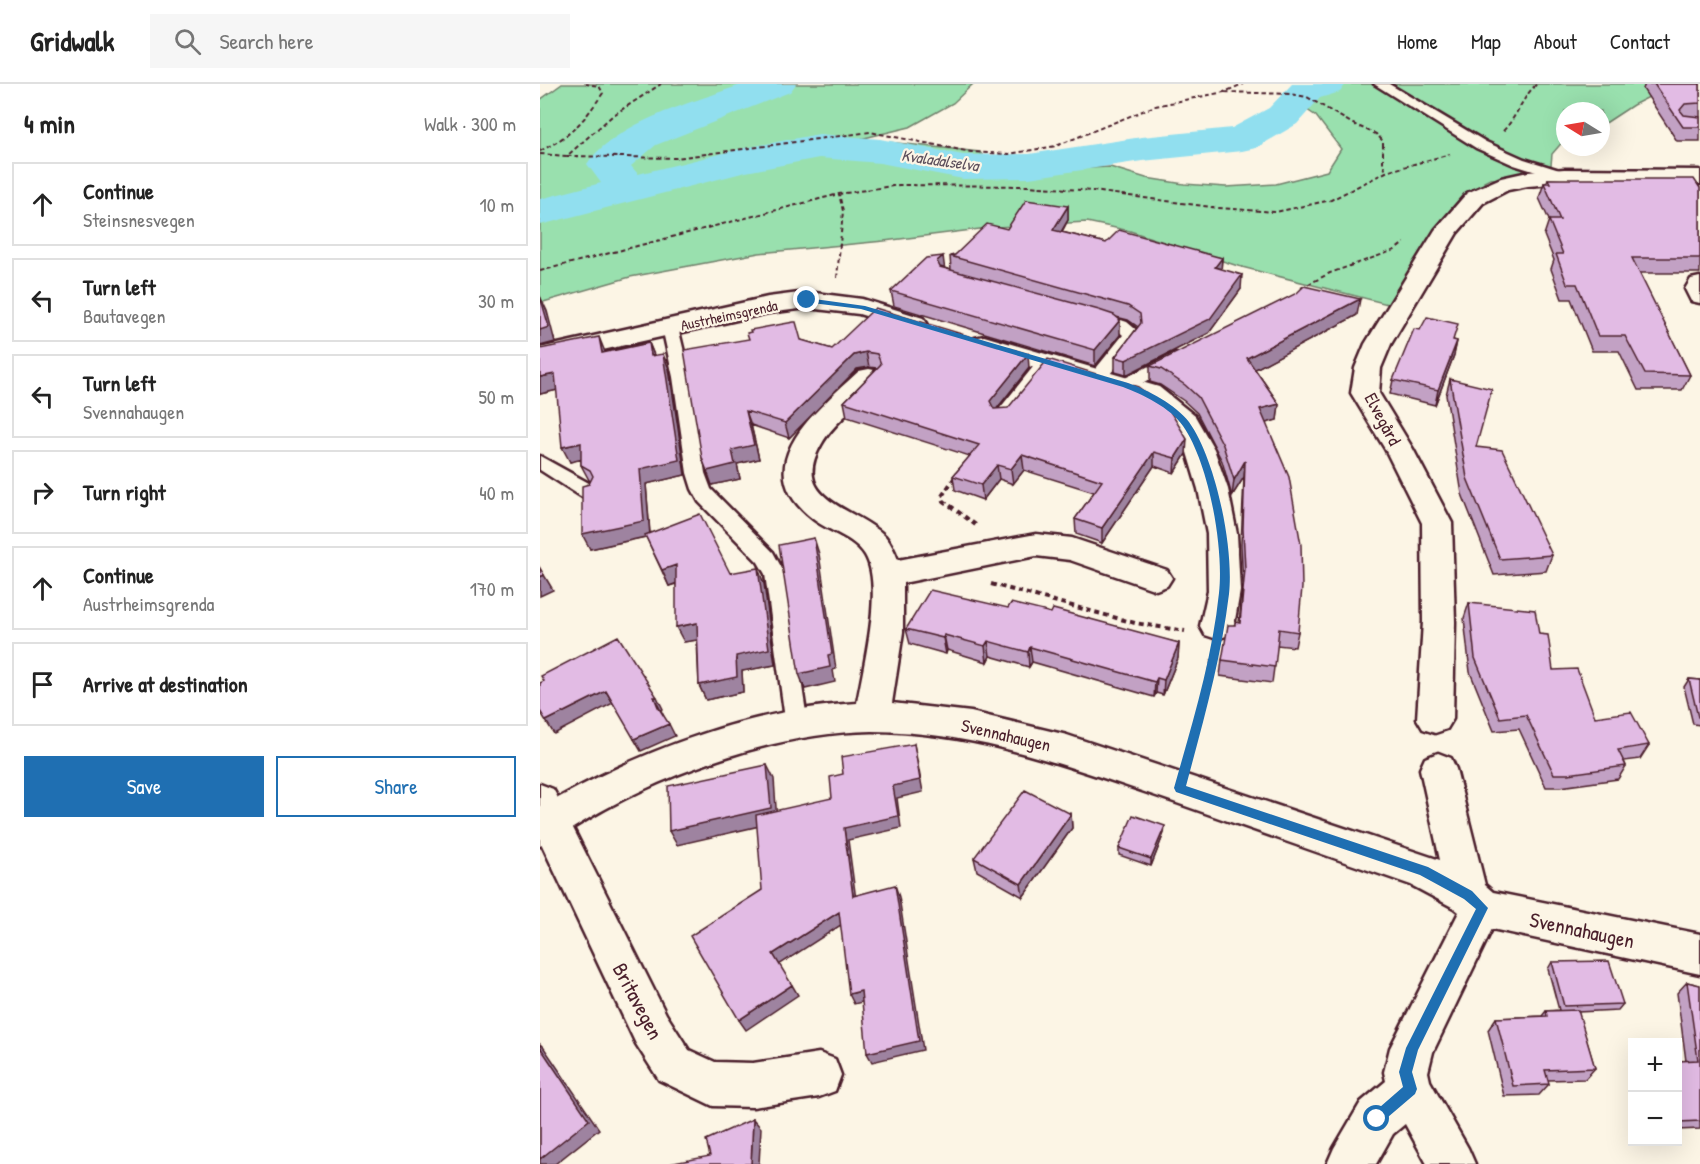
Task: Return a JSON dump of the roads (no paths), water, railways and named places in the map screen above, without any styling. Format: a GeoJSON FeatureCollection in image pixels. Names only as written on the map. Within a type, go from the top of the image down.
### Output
{"type":"FeatureCollection","features":[{"type":"Feature","properties":{"kind":"street","name":"Elvegård"},"geometry":{"type":"LineString","coordinates":[[1435,719],[1439,613],[1437,523],[1399,449],[1365,393],[1368,368],[1378,344],[1447,230],[1475,198],[1501,185],[1528,179],[1564,176],[1700,177]]}},
{"type":"Feature","properties":{"kind":"street"},"geometry":{"type":"LineString","coordinates":[[1700,284],[1697,289],[1700,296]]}},
{"type":"Feature","properties":{"kind":"street","name":"Austrheimsgrenda"},"geometry":{"type":"LineString","coordinates":[[540,356],[768,305],[807,300],[862,307],[1149,393],[1185,422],[1200,449],[1213,489],[1222,534],[1224,591],[1217,626]]}},
{"type":"Feature","properties":{"kind":"street"},"geometry":{"type":"LineString","coordinates":[[869,377],[815,429],[798,460],[796,477],[803,491],[817,508],[863,536],[879,551],[888,574],[888,615],[872,717]]}},
{"type":"Feature","properties":{"kind":"street"},"geometry":{"type":"LineString","coordinates":[[888,574],[1036,545],[1063,547],[1156,578]]}},
{"type":"Feature","properties":{"kind":"street","name":"Svennahaugen"},"geometry":{"type":"LineString","coordinates":[[544,817],[625,779],[685,755],[797,726],[834,719],[872,717],[947,722],[1009,733],[1424,871],[1475,901],[1700,954]]}},
{"type":"Feature","properties":{"kind":"street"},"geometry":{"type":"LineString","coordinates":[[1438,769],[1475,901],[1412,1048],[1406,1072],[1410,1089],[1452,1164]]}},
{"type":"Feature","properties":{"kind":"street","name":"Britavegen"},"geometry":{"type":"LineString","coordinates":[[544,817],[651,1029],[674,1065],[712,1084],[753,1085],[819,1075]]}},
{"type":"Feature","properties":{"kind":"street"},"geometry":{"type":"LineString","coordinates":[[1350,1164],[1377,1119],[1410,1089]]}},
{"type":"Feature","properties":{"kind":"lane","name":"Elvegård"},"geometry":{"type":"LineString","coordinates":[[1380,84],[1481,145],[1519,162],[1564,176]]}},
{"type":"Feature","properties":{"kind":"lane"},"geometry":{"type":"LineString","coordinates":[[1075,311],[1121,325],[1132,333],[1131,338],[1098,377]]}},
{"type":"Feature","properties":{"kind":"lane"},"geometry":{"type":"LineString","coordinates":[[670,327],[680,361],[693,462],[699,487],[706,497],[766,557],[775,574],[797,726]]}},
{"type":"Feature","properties":{"kind":"lane"},"geometry":{"type":"LineString","coordinates":[[1125,385],[1186,353]]}},
{"type":"Feature","properties":{"kind":"lane"},"geometry":{"type":"LineString","coordinates":[[1002,417],[1046,362]]}},
{"type":"Feature","properties":{"kind":"lane"},"geometry":{"type":"LineString","coordinates":[[540,462],[589,492]]}},
{"type":"Feature","properties":{"kind":"waterway"},"geometry":{"type":"LineString","coordinates":[[627,189],[608,164],[642,136],[777,84]]}},
{"type":"Feature","properties":{"kind":"waterway","name":"Kvaladalselva"},"geometry":{"type":"LineString","coordinates":[[540,212],[744,160],[819,146],[880,151],[963,167],[1029,166],[1142,149],[1242,139],[1283,116],[1307,90],[1327,84]]}}]}
